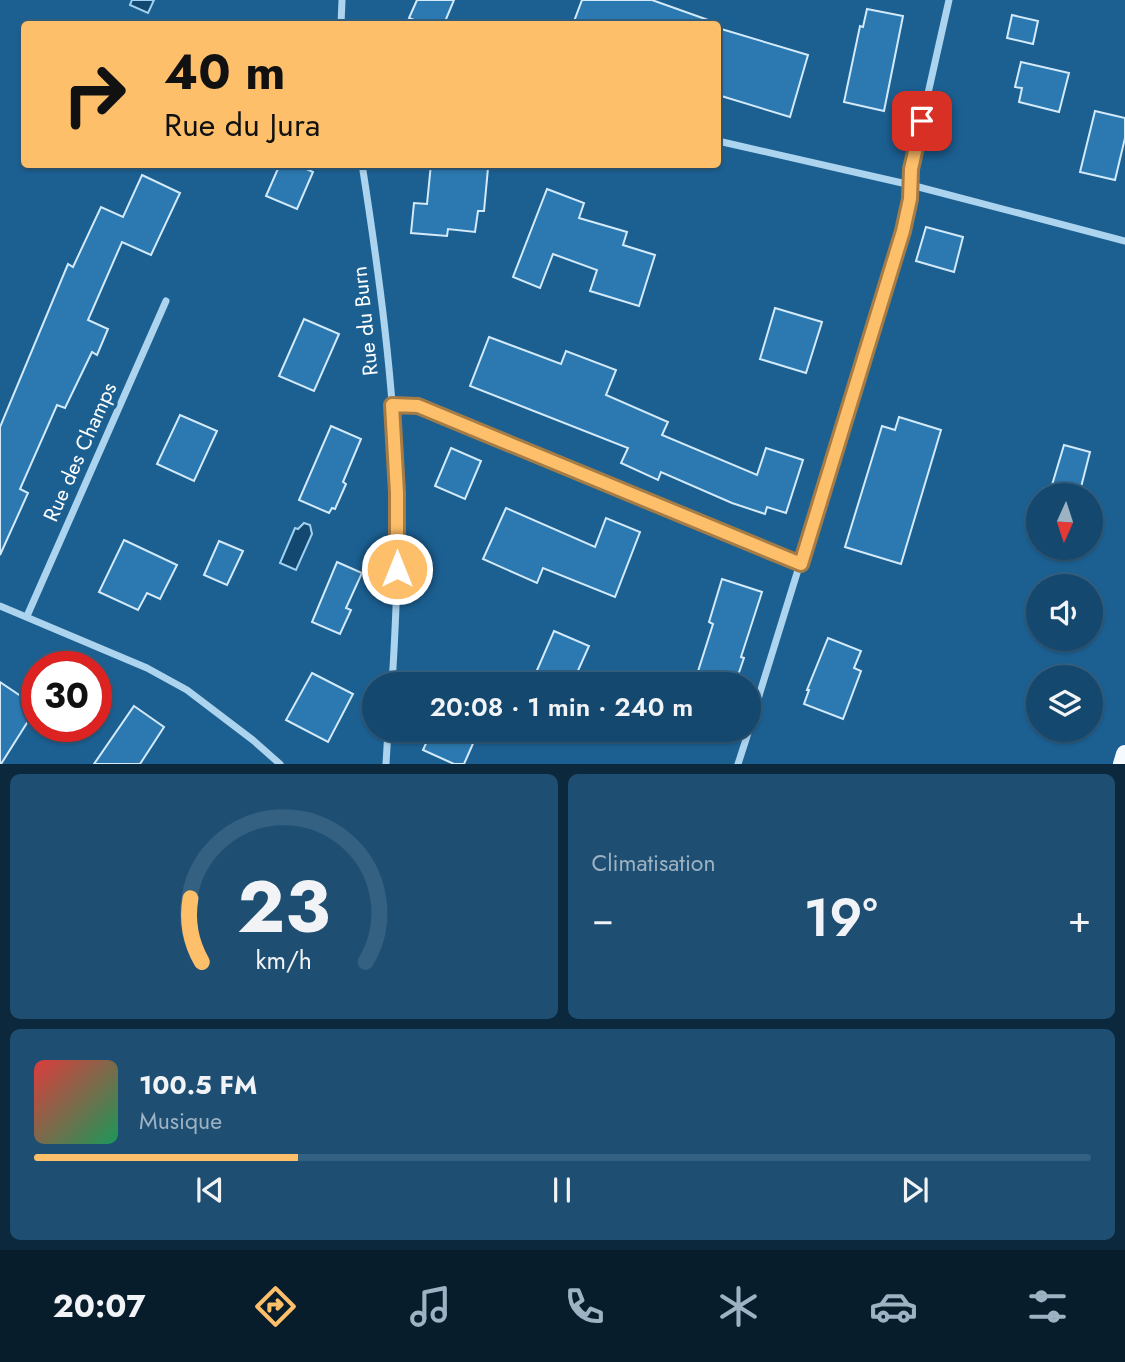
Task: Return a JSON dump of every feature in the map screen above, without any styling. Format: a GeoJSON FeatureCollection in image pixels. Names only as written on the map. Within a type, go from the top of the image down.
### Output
{"type":"FeatureCollection","features":[{"type":"Feature","properties":{"kind":"main road"},"geometry":{"type":"LineString","coordinates":[[1122,764],[1125,754]]}},
{"type":"Feature","properties":{"kind":"street"},"geometry":{"type":"LineString","coordinates":[[341,21],[342,0]]}},
{"type":"Feature","properties":{"kind":"street"},"geometry":{"type":"LineString","coordinates":[[761,691],[903,231],[910,199],[911,169],[950,0]]}},
{"type":"Feature","properties":{"kind":"street"},"geometry":{"type":"LineString","coordinates":[[721,142],[911,185],[1125,241]]}},
{"type":"Feature","properties":{"kind":"street","name":"Rue du Burn"},"geometry":{"type":"LineString","coordinates":[[363,168],[392,405],[397,493],[393,672]]}},
{"type":"Feature","properties":{"kind":"street","name":"Rue des Champs"},"geometry":{"type":"LineString","coordinates":[[27,616],[166,301]]}},
{"type":"Feature","properties":{"kind":"street"},"geometry":{"type":"LineString","coordinates":[[392,405],[418,406],[801,564]]}},
{"type":"Feature","properties":{"kind":"street"},"geometry":{"type":"LineString","coordinates":[[0,606],[147,668],[187,690],[254,741],[279,764]]}},
{"type":"Feature","properties":{"kind":"street"},"geometry":{"type":"LineString","coordinates":[[386,764],[387,742]]}},
{"type":"Feature","properties":{"kind":"street"},"geometry":{"type":"LineString","coordinates":[[738,764],[745,742]]}},
{"type":"Feature","properties":{"kind":"water"},"geometry":{"type":"Polygon","coordinates":[[[132,0],[154,0],[148,13],[130,5],[132,0]]]}},
{"type":"Feature","properties":{"kind":"water"},"geometry":{"type":"Polygon","coordinates":[[[304,523],[310,525],[312,534],[296,570],[280,563],[295,528],[298,529],[304,523]]]}},
{"type":"Feature","properties":{"kind":"building"},"geometry":{"type":"Polygon","coordinates":[[[417,0],[454,0],[445,21],[416,21],[409,18],[417,0]]]}},
{"type":"Feature","properties":{"kind":"building"},"geometry":{"type":"Polygon","coordinates":[[[582,0],[652,0],[711,21],[574,21],[582,0]]]}},
{"type":"Feature","properties":{"kind":"building"},"geometry":{"type":"Polygon","coordinates":[[[867,9],[903,16],[884,111],[844,102],[860,26],[863,27],[867,9]]]}},
{"type":"Feature","properties":{"kind":"building"},"geometry":{"type":"Polygon","coordinates":[[[1012,15],[1038,21],[1033,44],[1007,38],[1012,15]]]}},
{"type":"Feature","properties":{"kind":"building"},"geometry":{"type":"Polygon","coordinates":[[[721,29],[808,55],[790,117],[721,96],[721,29]]]}},
{"type":"Feature","properties":{"kind":"building"},"geometry":{"type":"Polygon","coordinates":[[[1021,62],[1069,73],[1059,112],[1019,102],[1022,88],[1015,87],[1021,62]]]}},
{"type":"Feature","properties":{"kind":"building"},"geometry":{"type":"Polygon","coordinates":[[[1095,111],[1125,118],[1125,138],[1115,180],[1080,172],[1095,111]]]}},
{"type":"Feature","properties":{"kind":"building"},"geometry":{"type":"Polygon","coordinates":[[[278,168],[304,168],[313,172],[297,209],[266,196],[278,168]]]}},
{"type":"Feature","properties":{"kind":"building"},"geometry":{"type":"Polygon","coordinates":[[[431,168],[488,168],[484,211],[478,211],[475,232],[448,229],[447,236],[411,233],[414,203],[427,204],[431,168]]]}},
{"type":"Feature","properties":{"kind":"building"},"geometry":{"type":"Polygon","coordinates":[[[142,175],[180,193],[151,255],[122,242],[88,320],[108,329],[97,355],[92,352],[65,408],[57,405],[20,489],[28,493],[0,555],[0,427],[68,264],[73,267],[101,207],[123,217],[142,175]]]}},
{"type":"Feature","properties":{"kind":"building"},"geometry":{"type":"Polygon","coordinates":[[[547,189],[584,203],[579,218],[627,232],[623,245],[655,255],[639,306],[590,291],[597,270],[553,254],[540,288],[513,277],[547,189]]]}},
{"type":"Feature","properties":{"kind":"building"},"geometry":{"type":"Polygon","coordinates":[[[926,227],[963,237],[954,272],[916,261],[926,227]]]}},
{"type":"Feature","properties":{"kind":"building"},"geometry":{"type":"Polygon","coordinates":[[[775,308],[822,322],[806,373],[760,359],[775,308]]]}},
{"type":"Feature","properties":{"kind":"building"},"geometry":{"type":"Polygon","coordinates":[[[304,319],[339,334],[314,391],[279,376],[304,319]]]}},
{"type":"Feature","properties":{"kind":"building"},"geometry":{"type":"Polygon","coordinates":[[[489,337],[561,364],[566,351],[616,370],[606,395],[668,422],[662,435],[757,475],[766,448],[803,460],[786,513],[767,507],[765,514],[732,503],[661,472],[658,480],[621,463],[628,448],[470,386],[489,337]]]}},
{"type":"Feature","properties":{"kind":"building"},"geometry":{"type":"Polygon","coordinates":[[[180,415],[217,431],[194,481],[157,464],[180,415]]]}},
{"type":"Feature","properties":{"kind":"building"},"geometry":{"type":"Polygon","coordinates":[[[899,417],[941,430],[901,564],[845,547],[882,426],[895,430],[899,417]]]}},
{"type":"Feature","properties":{"kind":"building"},"geometry":{"type":"Polygon","coordinates":[[[331,426],[361,439],[343,482],[346,484],[335,509],[332,508],[329,513],[299,500],[331,426]]]}},
{"type":"Feature","properties":{"kind":"building"},"geometry":{"type":"Polygon","coordinates":[[[1064,445],[1090,452],[1082,483],[1053,483],[1064,445]]]}},
{"type":"Feature","properties":{"kind":"building"},"geometry":{"type":"Polygon","coordinates":[[[451,448],[481,461],[465,499],[435,486],[451,448]]]}},
{"type":"Feature","properties":{"kind":"building"},"geometry":{"type":"Polygon","coordinates":[[[506,508],[595,547],[606,518],[640,532],[615,597],[543,568],[537,583],[483,559],[506,508]]]}},
{"type":"Feature","properties":{"kind":"building"},"geometry":{"type":"Polygon","coordinates":[[[124,540],[177,565],[160,599],[147,593],[138,610],[99,592],[124,540]]]}},
{"type":"Feature","properties":{"kind":"building"},"geometry":{"type":"Polygon","coordinates":[[[219,541],[243,551],[227,585],[204,575],[219,541]]]}},
{"type":"Feature","properties":{"kind":"building"},"geometry":{"type":"Polygon","coordinates":[[[337,562],[362,573],[346,608],[351,610],[340,634],[312,622],[337,562]]]}},
{"type":"Feature","properties":{"kind":"building"},"geometry":{"type":"Polygon","coordinates":[[[722,579],[762,592],[741,657],[744,658],[739,672],[698,672],[713,624],[709,622],[722,579]]]}},
{"type":"Feature","properties":{"kind":"building"},"geometry":{"type":"Polygon","coordinates":[[[554,631],[589,646],[577,672],[536,672],[554,631]]]}},
{"type":"Feature","properties":{"kind":"building"},"geometry":{"type":"Polygon","coordinates":[[[828,638],[861,651],[854,668],[861,671],[843,719],[804,704],[828,638]]]}},
{"type":"Feature","properties":{"kind":"building"},"geometry":{"type":"Polygon","coordinates":[[[312,673],[353,694],[328,742],[286,720],[312,673]]]}},
{"type":"Feature","properties":{"kind":"building"},"geometry":{"type":"Polygon","coordinates":[[[0,682],[21,696],[21,732],[0,764],[0,682]]]}},
{"type":"Feature","properties":{"kind":"building"},"geometry":{"type":"Polygon","coordinates":[[[134,706],[164,727],[140,764],[94,764],[109,742],[112,742],[112,738],[134,706]]]}},
{"type":"Feature","properties":{"kind":"building"},"geometry":{"type":"Polygon","coordinates":[[[427,742],[474,742],[464,764],[454,764],[423,750],[427,742]]]}},
{"type":"Feature","properties":{"kind":"route"},"geometry":{"type":"LineString","coordinates":[[397,569],[397,493],[392,405],[418,406],[801,564],[903,231],[910,199],[911,169],[922,121]]}}]}
